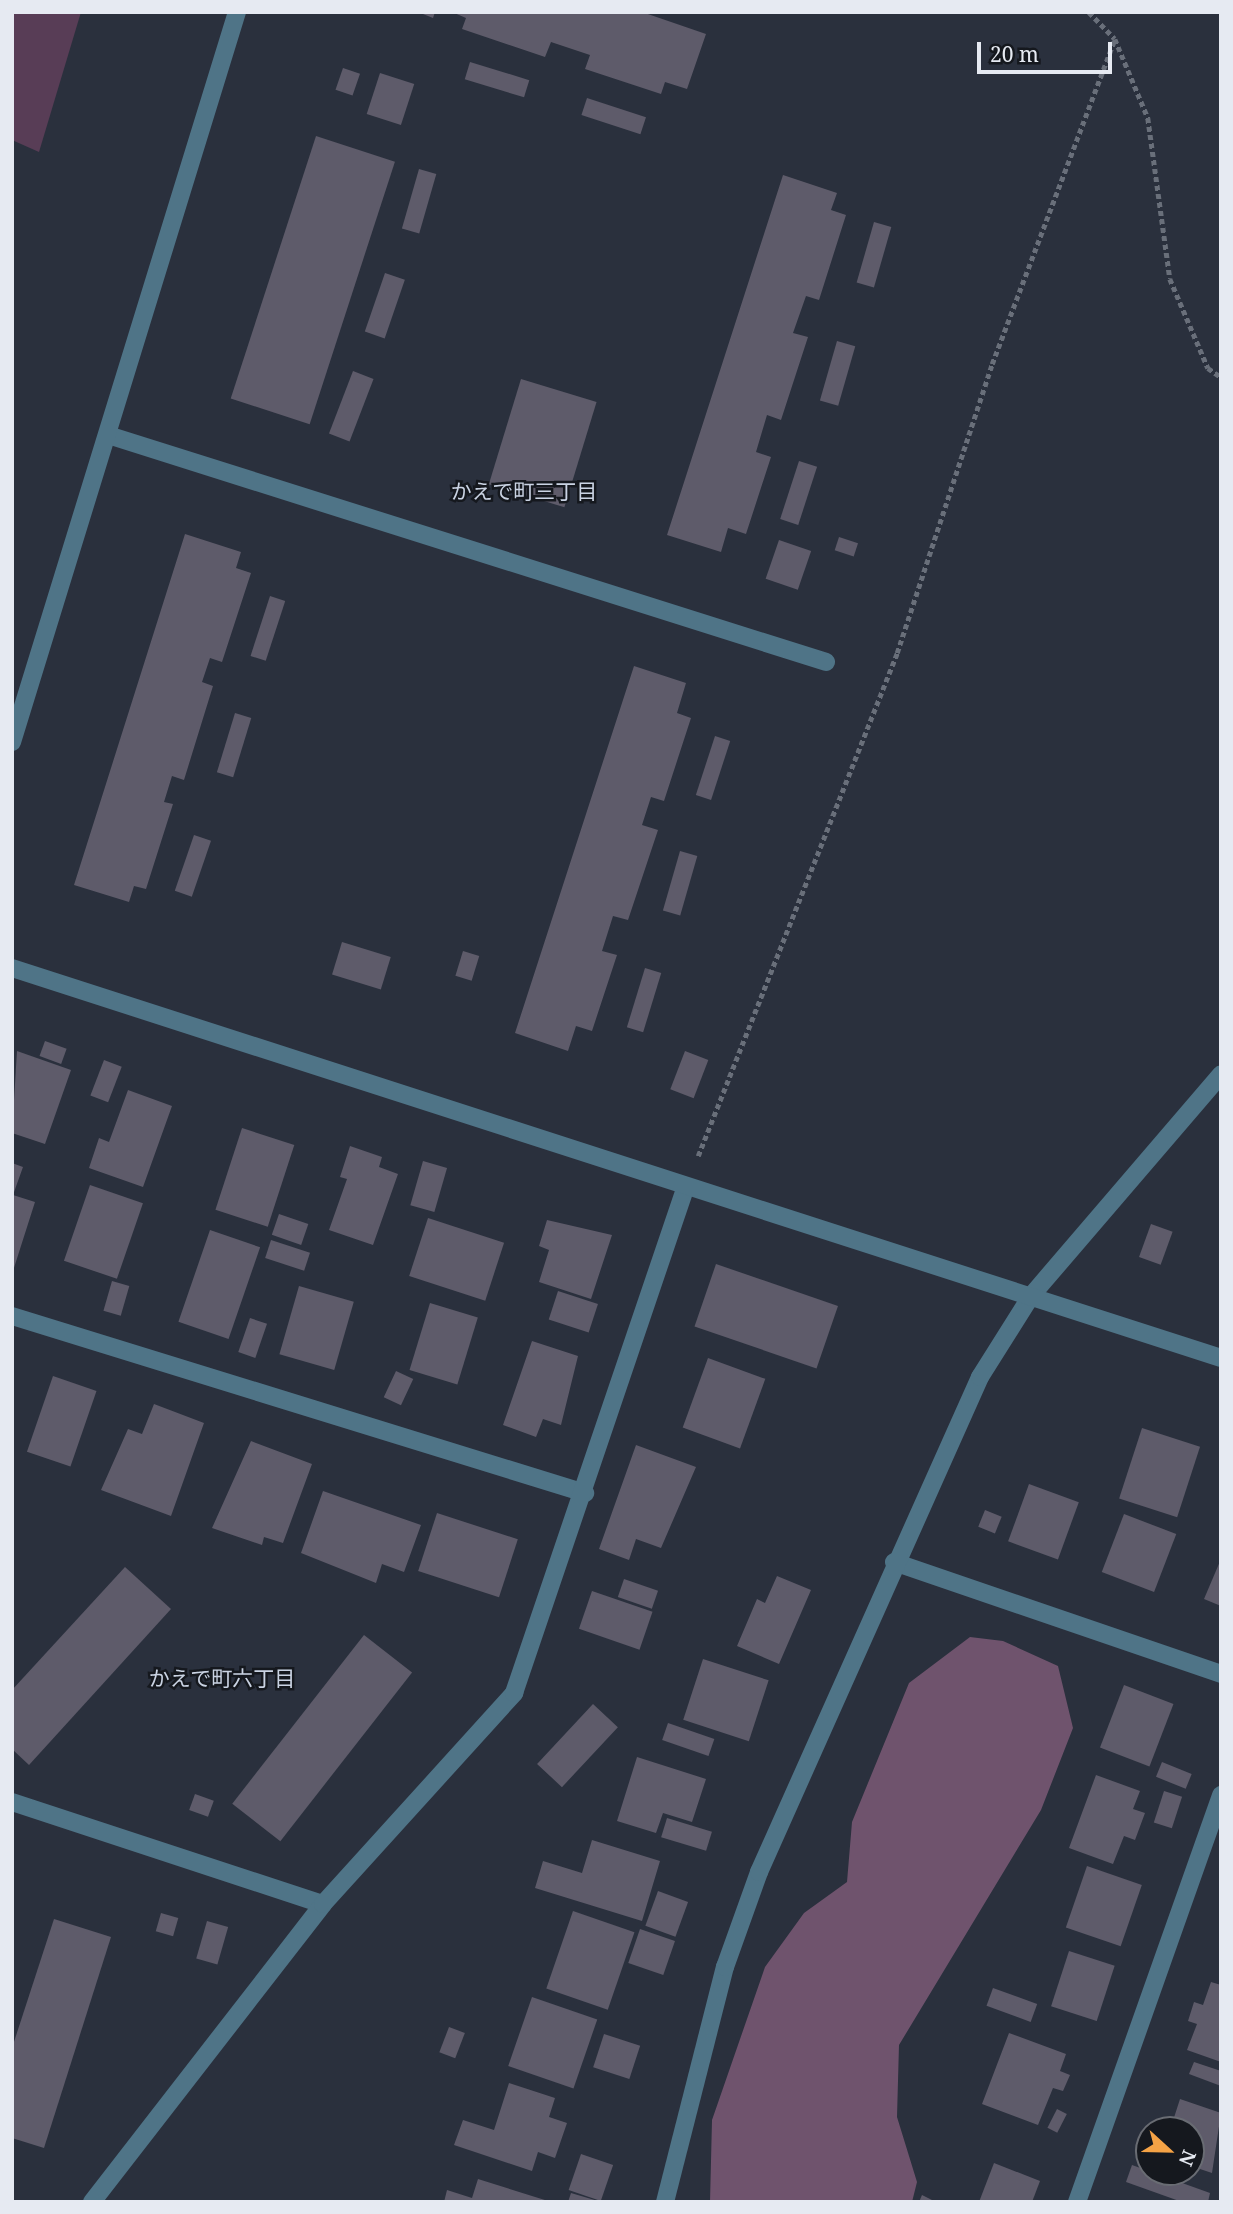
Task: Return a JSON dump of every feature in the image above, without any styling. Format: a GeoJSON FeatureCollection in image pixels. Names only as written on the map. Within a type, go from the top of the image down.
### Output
{"type":"FeatureCollection","features":[{"type":"Feature","properties":{"kind":"street"},"geometry":{"type":"LineString","coordinates":[[12,742],[237,12]]}},
{"type":"Feature","properties":{"kind":"street"},"geometry":{"type":"LineString","coordinates":[[108,435],[826,662]]}},
{"type":"Feature","properties":{"kind":"street"},"geometry":{"type":"LineString","coordinates":[[12,968],[1221,1358]]}},
{"type":"Feature","properties":{"kind":"street"},"geometry":{"type":"LineString","coordinates":[[665,2202],[725,1967],[759,1872],[894,1562],[980,1377],[1031,1296],[1218,1080]]}},
{"type":"Feature","properties":{"kind":"street"},"geometry":{"type":"LineString","coordinates":[[92,2202],[323,1904],[514,1693],[585,1493],[686,1186]]}},
{"type":"Feature","properties":{"kind":"street"},"geometry":{"type":"LineString","coordinates":[[12,1317],[585,1493]]}},
{"type":"Feature","properties":{"kind":"street"},"geometry":{"type":"LineString","coordinates":[[894,1562],[1221,1674]]}},
{"type":"Feature","properties":{"kind":"street"},"geometry":{"type":"LineString","coordinates":[[1077,2202],[1221,1795]]}},
{"type":"Feature","properties":{"kind":"street"},"geometry":{"type":"LineString","coordinates":[[12,1802],[323,1904]]}},
{"type":"Feature","properties":{"kind":"path"},"geometry":{"type":"LineString","coordinates":[[1089,12],[1115,39],[1148,118],[1170,279],[1208,368],[1221,377]]}},
{"type":"Feature","properties":{"kind":"path"},"geometry":{"type":"LineString","coordinates":[[686,1186],[897,653],[992,364],[1115,39]]}},
{"type":"Feature","properties":{"kind":"shaded area"},"geometry":{"type":"Polygon","coordinates":[[[12,12],[81,12],[39,152],[12,140],[12,12]]]}},
{"type":"Feature","properties":{"kind":"shaded area"},"geometry":{"type":"Polygon","coordinates":[[[970,1637],[1003,1641],[1058,1666],[1073,1728],[1041,1810],[899,2045],[897,2117],[917,2182],[912,2202],[710,2202],[712,2120],[765,1967],[804,1913],[847,1882],[852,1822],[909,1683],[970,1637]]]}},
{"type":"Feature","properties":{"kind":"building"},"geometry":{"type":"Polygon","coordinates":[[[418,12],[435,12],[433,18],[418,12]]]}},
{"type":"Feature","properties":{"kind":"building"},"geometry":{"type":"Polygon","coordinates":[[[452,12],[642,12],[706,34],[687,89],[665,82],[661,94],[585,69],[590,55],[551,42],[545,57],[462,29],[466,18],[452,12]]]}},
{"type":"Feature","properties":{"kind":"building"},"geometry":{"type":"Polygon","coordinates":[[[470,62],[529,80],[524,97],[465,79],[470,62]]]}},
{"type":"Feature","properties":{"kind":"building"},"geometry":{"type":"Polygon","coordinates":[[[343,68],[360,74],[353,96],[336,90],[343,68]]]}},
{"type":"Feature","properties":{"kind":"building"},"geometry":{"type":"Polygon","coordinates":[[[380,73],[414,84],[401,125],[367,114],[380,73]]]}},
{"type":"Feature","properties":{"kind":"building"},"geometry":{"type":"Polygon","coordinates":[[[587,98],[646,117],[640,134],[581,115],[587,98]]]}},
{"type":"Feature","properties":{"kind":"building"},"geometry":{"type":"Polygon","coordinates":[[[316,136],[395,162],[310,424],[231,398],[316,136]]]}},
{"type":"Feature","properties":{"kind":"building"},"geometry":{"type":"Polygon","coordinates":[[[419,169],[436,174],[419,234],[402,229],[419,169]]]}},
{"type":"Feature","properties":{"kind":"building"},"geometry":{"type":"Polygon","coordinates":[[[783,175],[837,193],[831,210],[846,215],[819,300],[806,296],[793,333],[808,337],[781,420],[767,415],[756,452],[771,457],[746,534],[728,528],[721,552],[667,535],[783,175]]]}},
{"type":"Feature","properties":{"kind":"building"},"geometry":{"type":"Polygon","coordinates":[[[874,222],[891,227],[874,288],[857,283],[874,222]]]}},
{"type":"Feature","properties":{"kind":"building"},"geometry":{"type":"Polygon","coordinates":[[[385,273],[405,280],[385,338],[365,332],[385,273]]]}},
{"type":"Feature","properties":{"kind":"building"},"geometry":{"type":"Polygon","coordinates":[[[837,341],[855,346],[838,406],[820,401],[837,341]]]}},
{"type":"Feature","properties":{"kind":"building"},"geometry":{"type":"Polygon","coordinates":[[[353,371],[374,379],[350,441],[329,434],[353,371]]]}},
{"type":"Feature","properties":{"kind":"building"},"geometry":{"type":"Polygon","coordinates":[[[521,379],[597,402],[564,507],[489,484],[521,379]]]}},
{"type":"Feature","properties":{"kind":"building"},"geometry":{"type":"Polygon","coordinates":[[[799,461],[817,467],[798,525],[780,519],[799,461]]]}},
{"type":"Feature","properties":{"kind":"building"},"geometry":{"type":"Polygon","coordinates":[[[185,534],[241,552],[236,568],[251,573],[222,662],[210,658],[202,682],[213,686],[184,780],[172,776],[164,802],[173,804],[146,889],[134,886],[129,902],[74,885],[185,534]]]}},
{"type":"Feature","properties":{"kind":"building"},"geometry":{"type":"Polygon","coordinates":[[[839,537],[858,543],[854,556],[835,550],[839,537]]]}},
{"type":"Feature","properties":{"kind":"building"},"geometry":{"type":"Polygon","coordinates":[[[779,540],[811,551],[798,590],[766,579],[779,540]]]}},
{"type":"Feature","properties":{"kind":"building"},"geometry":{"type":"Polygon","coordinates":[[[270,596],[285,601],[266,661],[251,656],[270,596]]]}},
{"type":"Feature","properties":{"kind":"building"},"geometry":{"type":"Polygon","coordinates":[[[634,666],[686,683],[677,713],[691,718],[664,801],[651,797],[642,825],[658,830],[628,920],[613,916],[602,951],[617,955],[592,1031],[576,1026],[568,1051],[515,1033],[634,666]]]}},
{"type":"Feature","properties":{"kind":"building"},"geometry":{"type":"Polygon","coordinates":[[[235,713],[251,718],[233,777],[217,772],[235,713]]]}},
{"type":"Feature","properties":{"kind":"building"},"geometry":{"type":"Polygon","coordinates":[[[715,736],[730,741],[711,800],[696,795],[715,736]]]}},
{"type":"Feature","properties":{"kind":"building"},"geometry":{"type":"Polygon","coordinates":[[[194,835],[211,841],[192,897],[175,891],[194,835]]]}},
{"type":"Feature","properties":{"kind":"building"},"geometry":{"type":"Polygon","coordinates":[[[680,851],[697,856],[680,916],[663,911],[680,851]]]}},
{"type":"Feature","properties":{"kind":"building"},"geometry":{"type":"Polygon","coordinates":[[[342,942],[391,957],[381,989],[332,975],[342,942]]]}},
{"type":"Feature","properties":{"kind":"building"},"geometry":{"type":"Polygon","coordinates":[[[463,951],[479,956],[472,981],[455,976],[463,951]]]}},
{"type":"Feature","properties":{"kind":"building"},"geometry":{"type":"Polygon","coordinates":[[[645,968],[661,973],[643,1032],[627,1027],[645,968]]]}},
{"type":"Feature","properties":{"kind":"building"},"geometry":{"type":"Polygon","coordinates":[[[45,1041],[67,1049],[61,1064],[40,1056],[45,1041]]]}},
{"type":"Feature","properties":{"kind":"building"},"geometry":{"type":"Polygon","coordinates":[[[17,1051],[71,1070],[45,1144],[12,1133],[17,1051]]]}},
{"type":"Feature","properties":{"kind":"building"},"geometry":{"type":"Polygon","coordinates":[[[685,1051],[708,1060],[694,1098],[670,1089],[685,1051]]]}},
{"type":"Feature","properties":{"kind":"building"},"geometry":{"type":"Polygon","coordinates":[[[104,1060],[122,1067],[108,1102],[90,1095],[104,1060]]]}},
{"type":"Feature","properties":{"kind":"building"},"geometry":{"type":"Polygon","coordinates":[[[128,1090],[172,1106],[143,1187],[89,1168],[99,1138],[109,1142],[128,1090]]]}},
{"type":"Feature","properties":{"kind":"building"},"geometry":{"type":"Polygon","coordinates":[[[242,1128],[294,1145],[268,1227],[215,1210],[242,1128]]]}},
{"type":"Feature","properties":{"kind":"building"},"geometry":{"type":"Polygon","coordinates":[[[350,1146],[382,1157],[379,1167],[398,1174],[373,1245],[329,1230],[347,1179],[340,1177],[350,1146]]]}},
{"type":"Feature","properties":{"kind":"building"},"geometry":{"type":"Polygon","coordinates":[[[423,1161],[447,1168],[434,1212],[410,1205],[423,1161]]]}},
{"type":"Feature","properties":{"kind":"building"},"geometry":{"type":"Polygon","coordinates":[[[12,1163],[23,1167],[13,1195],[35,1202],[13,1271],[12,1163]]]}},
{"type":"Feature","properties":{"kind":"building"},"geometry":{"type":"Polygon","coordinates":[[[90,1185],[143,1203],[117,1279],[64,1261],[90,1185]]]}},
{"type":"Feature","properties":{"kind":"building"},"geometry":{"type":"Polygon","coordinates":[[[279,1214],[308,1224],[301,1245],[272,1235],[279,1214]]]}},
{"type":"Feature","properties":{"kind":"building"},"geometry":{"type":"Polygon","coordinates":[[[428,1218],[504,1243],[485,1301],[409,1276],[428,1218]]]}},
{"type":"Feature","properties":{"kind":"building"},"geometry":{"type":"Polygon","coordinates":[[[547,1220],[612,1235],[591,1299],[539,1282],[549,1250],[539,1246],[547,1220]]]}},
{"type":"Feature","properties":{"kind":"building"},"geometry":{"type":"Polygon","coordinates":[[[1151,1224],[1173,1232],[1161,1265],[1139,1257],[1151,1224]]]}},
{"type":"Feature","properties":{"kind":"building"},"geometry":{"type":"Polygon","coordinates":[[[210,1230],[260,1247],[229,1339],[178,1322],[210,1230]]]}},
{"type":"Feature","properties":{"kind":"building"},"geometry":{"type":"Polygon","coordinates":[[[271,1240],[310,1253],[304,1271],[265,1258],[271,1240]]]}},
{"type":"Feature","properties":{"kind":"building"},"geometry":{"type":"Polygon","coordinates":[[[716,1264],[838,1306],[816,1368],[695,1326],[716,1264]]]}},
{"type":"Feature","properties":{"kind":"building"},"geometry":{"type":"Polygon","coordinates":[[[112,1281],[129,1286],[121,1316],[103,1311],[112,1281]]]}},
{"type":"Feature","properties":{"kind":"building"},"geometry":{"type":"Polygon","coordinates":[[[299,1286],[354,1302],[334,1370],[279,1354],[299,1286]]]}},
{"type":"Feature","properties":{"kind":"building"},"geometry":{"type":"Polygon","coordinates":[[[558,1291],[598,1304],[589,1333],[549,1320],[558,1291]]]}},
{"type":"Feature","properties":{"kind":"building"},"geometry":{"type":"Polygon","coordinates":[[[430,1303],[478,1318],[457,1385],[410,1370],[430,1303]]]}},
{"type":"Feature","properties":{"kind":"building"},"geometry":{"type":"Polygon","coordinates":[[[250,1318],[267,1324],[255,1358],[238,1352],[250,1318]]]}},
{"type":"Feature","properties":{"kind":"building"},"geometry":{"type":"Polygon","coordinates":[[[532,1341],[578,1356],[561,1425],[543,1419],[536,1437],[503,1425],[532,1341]]]}},
{"type":"Feature","properties":{"kind":"building"},"geometry":{"type":"Polygon","coordinates":[[[708,1358],[765,1379],[740,1448],[683,1428],[708,1358]]]}},
{"type":"Feature","properties":{"kind":"building"},"geometry":{"type":"Polygon","coordinates":[[[396,1371],[413,1379],[401,1405],[384,1397],[396,1371]]]}},
{"type":"Feature","properties":{"kind":"building"},"geometry":{"type":"Polygon","coordinates":[[[53,1376],[96,1391],[70,1467],[27,1452],[53,1376]]]}},
{"type":"Feature","properties":{"kind":"building"},"geometry":{"type":"Polygon","coordinates":[[[154,1404],[204,1423],[171,1516],[101,1490],[128,1429],[142,1434],[154,1404]]]}},
{"type":"Feature","properties":{"kind":"building"},"geometry":{"type":"Polygon","coordinates":[[[1142,1428],[1200,1447],[1177,1517],[1119,1498],[1142,1428]]]}},
{"type":"Feature","properties":{"kind":"building"},"geometry":{"type":"Polygon","coordinates":[[[251,1441],[312,1464],[283,1543],[264,1537],[262,1545],[212,1528],[251,1441]]]}},
{"type":"Feature","properties":{"kind":"building"},"geometry":{"type":"Polygon","coordinates":[[[636,1445],[696,1467],[661,1548],[636,1539],[629,1560],[599,1549],[636,1445]]]}},
{"type":"Feature","properties":{"kind":"building"},"geometry":{"type":"Polygon","coordinates":[[[1029,1484],[1079,1502],[1058,1559],[1008,1541],[1029,1484]]]}},
{"type":"Feature","properties":{"kind":"building"},"geometry":{"type":"Polygon","coordinates":[[[323,1491],[421,1525],[404,1572],[382,1564],[376,1583],[301,1553],[323,1491]]]}},
{"type":"Feature","properties":{"kind":"building"},"geometry":{"type":"Polygon","coordinates":[[[985,1510],[1002,1517],[995,1533],[978,1527],[985,1510]]]}},
{"type":"Feature","properties":{"kind":"building"},"geometry":{"type":"Polygon","coordinates":[[[437,1513],[518,1539],[499,1597],[418,1571],[437,1513]]]}},
{"type":"Feature","properties":{"kind":"building"},"geometry":{"type":"Polygon","coordinates":[[[1124,1514],[1176,1534],[1154,1592],[1102,1572],[1124,1514]]]}},
{"type":"Feature","properties":{"kind":"building"},"geometry":{"type":"Polygon","coordinates":[[[1221,1559],[1221,1606],[1204,1599],[1221,1559]]]}},
{"type":"Feature","properties":{"kind":"building"},"geometry":{"type":"Polygon","coordinates":[[[125,1567],[171,1609],[29,1765],[12,1749],[12,1690],[125,1567]]]}},
{"type":"Feature","properties":{"kind":"building"},"geometry":{"type":"Polygon","coordinates":[[[777,1576],[811,1590],[779,1664],[737,1646],[757,1599],[765,1603],[777,1576]]]}},
{"type":"Feature","properties":{"kind":"building"},"geometry":{"type":"Polygon","coordinates":[[[624,1579],[658,1591],[652,1609],[618,1597],[624,1579]]]}},
{"type":"Feature","properties":{"kind":"building"},"geometry":{"type":"Polygon","coordinates":[[[592,1591],[653,1612],[639,1650],[579,1629],[592,1591]]]}},
{"type":"Feature","properties":{"kind":"building"},"geometry":{"type":"Polygon","coordinates":[[[364,1635],[412,1673],[280,1841],[232,1804],[364,1635]]]}},
{"type":"Feature","properties":{"kind":"building"},"geometry":{"type":"Polygon","coordinates":[[[703,1659],[769,1680],[749,1741],[683,1720],[703,1659]]]}},
{"type":"Feature","properties":{"kind":"building"},"geometry":{"type":"Polygon","coordinates":[[[1124,1685],[1173,1704],[1149,1767],[1100,1748],[1124,1685]]]}},
{"type":"Feature","properties":{"kind":"building"},"geometry":{"type":"Polygon","coordinates":[[[593,1704],[618,1727],[562,1787],[537,1764],[593,1704]]]}},
{"type":"Feature","properties":{"kind":"building"},"geometry":{"type":"Polygon","coordinates":[[[668,1723],[714,1739],[708,1756],[662,1740],[668,1723]]]}},
{"type":"Feature","properties":{"kind":"building"},"geometry":{"type":"Polygon","coordinates":[[[637,1757],[706,1779],[692,1822],[663,1813],[656,1833],[617,1821],[637,1757]]]}},
{"type":"Feature","properties":{"kind":"building"},"geometry":{"type":"Polygon","coordinates":[[[1162,1762],[1192,1774],[1186,1789],[1156,1777],[1162,1762]]]}},
{"type":"Feature","properties":{"kind":"building"},"geometry":{"type":"Polygon","coordinates":[[[1096,1775],[1140,1791],[1133,1809],[1145,1813],[1135,1840],[1124,1836],[1113,1864],[1069,1848],[1096,1775]]]}},
{"type":"Feature","properties":{"kind":"building"},"geometry":{"type":"Polygon","coordinates":[[[1164,1791],[1182,1797],[1172,1828],[1154,1822],[1164,1791]]]}},
{"type":"Feature","properties":{"kind":"building"},"geometry":{"type":"Polygon","coordinates":[[[195,1794],[214,1801],[208,1817],[189,1810],[195,1794]]]}},
{"type":"Feature","properties":{"kind":"building"},"geometry":{"type":"Polygon","coordinates":[[[667,1818],[712,1832],[706,1851],[661,1837],[667,1818]]]}},
{"type":"Feature","properties":{"kind":"building"},"geometry":{"type":"Polygon","coordinates":[[[592,1840],[660,1861],[642,1921],[535,1888],[543,1861],[582,1873],[592,1840]]]}},
{"type":"Feature","properties":{"kind":"building"},"geometry":{"type":"Polygon","coordinates":[[[1087,1866],[1142,1885],[1121,1946],[1066,1927],[1087,1866]]]}},
{"type":"Feature","properties":{"kind":"building"},"geometry":{"type":"Polygon","coordinates":[[[658,1891],[688,1902],[675,1937],[645,1926],[658,1891]]]}},
{"type":"Feature","properties":{"kind":"building"},"geometry":{"type":"Polygon","coordinates":[[[573,1911],[634,1932],[608,2010],[546,1989],[573,1911]]]}},
{"type":"Feature","properties":{"kind":"building"},"geometry":{"type":"Polygon","coordinates":[[[161,1913],[178,1918],[173,1936],[156,1931],[161,1913]]]}},
{"type":"Feature","properties":{"kind":"building"},"geometry":{"type":"Polygon","coordinates":[[[54,1919],[111,1937],[44,2148],[12,2138],[12,2048],[54,1919]]]}},
{"type":"Feature","properties":{"kind":"building"},"geometry":{"type":"Polygon","coordinates":[[[207,1921],[228,1927],[217,1965],[196,1958],[207,1921]]]}},
{"type":"Feature","properties":{"kind":"building"},"geometry":{"type":"Polygon","coordinates":[[[640,1929],[675,1941],[663,1975],[628,1963],[640,1929]]]}},
{"type":"Feature","properties":{"kind":"building"},"geometry":{"type":"Polygon","coordinates":[[[1069,1951],[1115,1966],[1097,2021],[1051,2006],[1069,1951]]]}},
{"type":"Feature","properties":{"kind":"building"},"geometry":{"type":"Polygon","coordinates":[[[1211,1982],[1221,1985],[1221,2062],[1187,2050],[1197,2024],[1188,2021],[1194,2002],[1203,2005],[1211,1982]]]}},
{"type":"Feature","properties":{"kind":"building"},"geometry":{"type":"Polygon","coordinates":[[[993,1988],[1037,2004],[1031,2022],[987,2006],[993,1988]]]}},
{"type":"Feature","properties":{"kind":"building"},"geometry":{"type":"Polygon","coordinates":[[[532,1997],[597,2019],[573,2088],[508,2066],[532,1997]]]}},
{"type":"Feature","properties":{"kind":"building"},"geometry":{"type":"Polygon","coordinates":[[[449,2027],[465,2033],[455,2058],[439,2052],[449,2027]]]}},
{"type":"Feature","properties":{"kind":"building"},"geometry":{"type":"Polygon","coordinates":[[[1009,2033],[1066,2054],[1060,2071],[1070,2075],[1063,2091],[1053,2088],[1038,2125],[982,2104],[1009,2033]]]}},
{"type":"Feature","properties":{"kind":"building"},"geometry":{"type":"Polygon","coordinates":[[[604,2034],[640,2046],[629,2079],[593,2067],[604,2034]]]}},
{"type":"Feature","properties":{"kind":"building"},"geometry":{"type":"Polygon","coordinates":[[[1194,2062],[1221,2071],[1221,2086],[1189,2074],[1194,2062]]]}},
{"type":"Feature","properties":{"kind":"building"},"geometry":{"type":"Polygon","coordinates":[[[509,2083],[555,2098],[549,2117],[567,2123],[555,2158],[538,2152],[532,2171],[454,2145],[463,2120],[494,2130],[509,2083]]]}},
{"type":"Feature","properties":{"kind":"building"},"geometry":{"type":"Polygon","coordinates":[[[1180,2099],[1221,2113],[1212,2173],[1205,2171],[1205,2116],[1175,2116],[1180,2099]]]}},
{"type":"Feature","properties":{"kind":"building"},"geometry":{"type":"Polygon","coordinates":[[[1057,2109],[1067,2114],[1057,2133],[1047,2128],[1057,2109]]]}},
{"type":"Feature","properties":{"kind":"building"},"geometry":{"type":"Polygon","coordinates":[[[581,2154],[613,2165],[601,2201],[569,2190],[581,2154]]]}},
{"type":"Feature","properties":{"kind":"building"},"geometry":{"type":"Polygon","coordinates":[[[994,2163],[1040,2181],[1032,2202],[979,2202],[994,2163]]]}},
{"type":"Feature","properties":{"kind":"building"},"geometry":{"type":"Polygon","coordinates":[[[1132,2165],[1135,2166],[1135,2185],[1126,2182],[1132,2165]]]}},
{"type":"Feature","properties":{"kind":"building"},"geometry":{"type":"Polygon","coordinates":[[[478,2179],[548,2201],[444,2202],[447,2190],[472,2198],[478,2179]]]}},
{"type":"Feature","properties":{"kind":"building"},"geometry":{"type":"Polygon","coordinates":[[[1137,2186],[1190,2186],[1210,2193],[1208,2202],[1182,2202],[1137,2186]]]}},
{"type":"Feature","properties":{"kind":"building"},"geometry":{"type":"Polygon","coordinates":[[[571,2193],[598,2201],[598,2202],[568,2202],[571,2193]]]}},
{"type":"Feature","properties":{"kind":"building"},"geometry":{"type":"Polygon","coordinates":[[[922,2195],[936,2202],[919,2202],[922,2195]]]}},
{"type":"Feature","properties":{"kind":"district","name":"かえで町三丁目"},"geometry":{"type":"Point","coordinates":[524,491]}},
{"type":"Feature","properties":{"kind":"district","name":"かえで町六丁目"},"geometry":{"type":"Point","coordinates":[222,1678]}}]}
